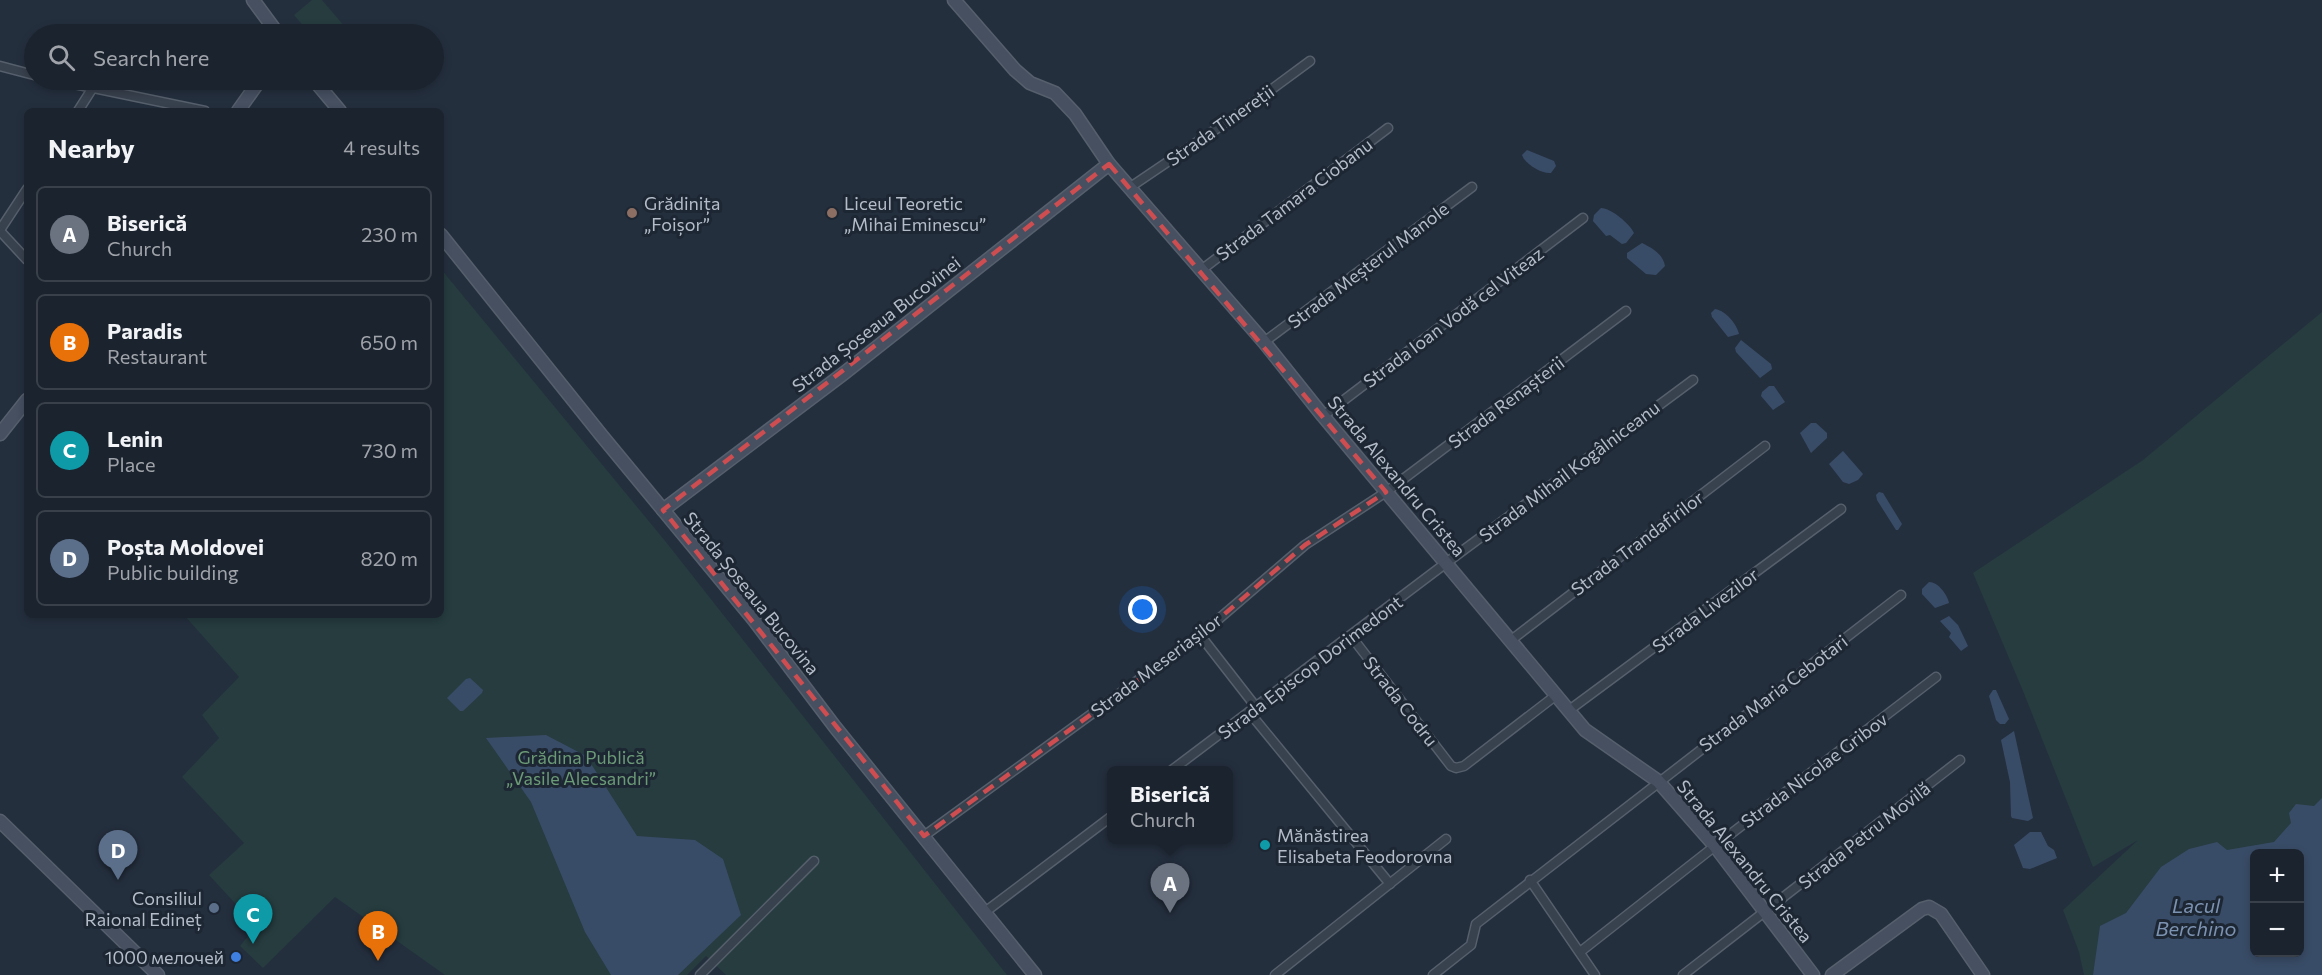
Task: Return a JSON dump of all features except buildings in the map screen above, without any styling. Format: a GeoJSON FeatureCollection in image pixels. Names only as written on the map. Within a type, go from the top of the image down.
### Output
{"type":"FeatureCollection","features":[{"type":"Feature","properties":{"kind":"main road"},"geometry":{"type":"LineString","coordinates":[[253,0],[271,24]]}},
{"type":"Feature","properties":{"kind":"main road","name":"Strada Alexandru Cristea"},"geometry":{"type":"LineString","coordinates":[[954,0],[1015,70],[1030,83],[1055,93],[1075,114],[1109,164],[1264,342],[1555,696],[1585,730],[1658,781],[1715,846],[1813,975]]}},
{"type":"Feature","properties":{"kind":"main road"},"geometry":{"type":"LineString","coordinates":[[240,108],[253,90]]}},
{"type":"Feature","properties":{"kind":"main road"},"geometry":{"type":"LineString","coordinates":[[322,90],[337,108]]}},
{"type":"Feature","properties":{"kind":"main road","name":"Strada Șoseaua Bucovinei"},"geometry":{"type":"LineString","coordinates":[[663,510],[843,374],[1109,164]]}},
{"type":"Feature","properties":{"kind":"main road","name":"Strada Șoseaua Bucovina"},"geometry":{"type":"LineString","coordinates":[[444,239],[754,620],[835,727],[1035,975]]}},
{"type":"Feature","properties":{"kind":"main road"},"geometry":{"type":"LineString","coordinates":[[0,434],[24,404]]}},
{"type":"Feature","properties":{"kind":"main road"},"geometry":{"type":"LineString","coordinates":[[0,820],[155,974]]}},
{"type":"Feature","properties":{"kind":"main road"},"geometry":{"type":"LineString","coordinates":[[1832,975],[1922,909],[1929,907],[1941,914],[1981,974]]}},
{"type":"Feature","properties":{"kind":"street","name":"Strada Tinereții"},"geometry":{"type":"LineString","coordinates":[[1129,188],[1234,117],[1310,61]]}},
{"type":"Feature","properties":{"kind":"street"},"geometry":{"type":"LineString","coordinates":[[0,66],[24,72]]}},
{"type":"Feature","properties":{"kind":"street"},"geometry":{"type":"LineString","coordinates":[[80,108],[91,90]]}},
{"type":"Feature","properties":{"kind":"street"},"geometry":{"type":"LineString","coordinates":[[98,90],[191,108]]}},
{"type":"Feature","properties":{"kind":"street","name":"Strada Tamara Ciobanu"},"geometry":{"type":"LineString","coordinates":[[1200,271],[1388,128]]}},
{"type":"Feature","properties":{"kind":"street","name":"Strada Meșterul Manole"},"geometry":{"type":"LineString","coordinates":[[1264,342],[1472,187]]}},
{"type":"Feature","properties":{"kind":"street"},"geometry":{"type":"LineString","coordinates":[[24,194],[0,230],[24,257]]}},
{"type":"Feature","properties":{"kind":"street","name":"Strada Ioan Vodă cel Viteaz"},"geometry":{"type":"LineString","coordinates":[[1323,416],[1583,218]]}},
{"type":"Feature","properties":{"kind":"street","name":"Strada Renașterii"},"geometry":{"type":"LineString","coordinates":[[1386,492],[1626,311]]}},
{"type":"Feature","properties":{"kind":"street","name":"Strada Mihail Kogâlniceanu"},"geometry":{"type":"LineString","coordinates":[[1446,563],[1693,380]]}},
{"type":"Feature","properties":{"kind":"street","name":"Strada Trandafirilor"},"geometry":{"type":"LineString","coordinates":[[1510,641],[1765,446]]}},
{"type":"Feature","properties":{"kind":"street","name":"Strada Meseriașilor"},"geometry":{"type":"LineString","coordinates":[[924,836],[1200,635],[1305,545],[1386,492]]}},
{"type":"Feature","properties":{"kind":"street","name":"Strada Livezilor"},"geometry":{"type":"LineString","coordinates":[[1568,711],[1841,509]]}},
{"type":"Feature","properties":{"kind":"street","name":"Strada Episcop Dorimedont"},"geometry":{"type":"LineString","coordinates":[[1179,766],[1446,563]]}},
{"type":"Feature","properties":{"kind":"street","name":"Strada Maria Cebotari"},"geometry":{"type":"LineString","coordinates":[[1432,975],[1471,945],[1476,924],[1530,880],[1901,595]]}},
{"type":"Feature","properties":{"kind":"street"},"geometry":{"type":"LineString","coordinates":[[1200,635],[1253,710],[1390,884]]}},
{"type":"Feature","properties":{"kind":"street","name":"Strada Codru"},"geometry":{"type":"LineString","coordinates":[[1351,636],[1451,766],[1456,768],[1464,765],[1555,696]]}},
{"type":"Feature","properties":{"kind":"street","name":"Strada Nicolae Gribov"},"geometry":{"type":"LineString","coordinates":[[1580,952],[1936,677]]}},
{"type":"Feature","properties":{"kind":"street","name":"Strada Petru Movilă"},"geometry":{"type":"LineString","coordinates":[[1683,975],[1960,760]]}},
{"type":"Feature","properties":{"kind":"street"},"geometry":{"type":"LineString","coordinates":[[985,912],[1107,820]]}},
{"type":"Feature","properties":{"kind":"street"},"geometry":{"type":"LineString","coordinates":[[1275,975],[1446,839]]}},
{"type":"Feature","properties":{"kind":"street"},"geometry":{"type":"LineString","coordinates":[[700,975],[814,861]]}},
{"type":"Feature","properties":{"kind":"street"},"geometry":{"type":"LineString","coordinates":[[1530,880],[1595,975]]}},
{"type":"Feature","properties":{"kind":"highlighted area"},"geometry":{"type":"Polygon","coordinates":[[[1109,164],[1386,492],[1305,545],[1200,635],[924,836],[663,510],[1109,164]]]}},
{"type":"Feature","properties":{"kind":"green space"},"geometry":{"type":"Polygon","coordinates":[[[312,0],[322,0],[342,24],[302,24],[294,15],[312,0]]]}},
{"type":"Feature","properties":{"kind":"green space","name":"Grădina Publică „Vasile Alecsandri”"},"geometry":{"type":"Polygon","coordinates":[[[444,273],[666,542],[1007,975],[726,975],[706,956],[687,975],[445,975],[335,897],[263,968],[240,946],[256,926],[209,875],[244,843],[182,777],[219,738],[202,715],[239,677],[187,618],[444,618],[444,273]]]}},
{"type":"Feature","properties":{"kind":"green space"},"geometry":{"type":"Polygon","coordinates":[[[2322,312],[2322,975],[2084,975],[2079,952],[2063,910],[2138,840],[2093,867],[1973,573],[2143,460],[2322,312]]]}},
{"type":"Feature","properties":{"kind":"water"},"geometry":{"type":"Polygon","coordinates":[[[1527,150],[1554,161],[1556,166],[1551,173],[1538,170],[1526,162],[1522,155],[1527,150]]]}},
{"type":"Feature","properties":{"kind":"water"},"geometry":{"type":"Polygon","coordinates":[[[1601,208],[1615,214],[1632,229],[1634,233],[1626,243],[1622,244],[1610,235],[1606,236],[1593,221],[1594,215],[1601,208]]]}},
{"type":"Feature","properties":{"kind":"water"},"geometry":{"type":"Polygon","coordinates":[[[1642,243],[1657,252],[1664,262],[1665,266],[1656,275],[1646,274],[1627,258],[1627,253],[1642,243]]]}},
{"type":"Feature","properties":{"kind":"water"},"geometry":{"type":"Polygon","coordinates":[[[1715,309],[1730,318],[1739,334],[1728,337],[1712,317],[1711,313],[1715,309]]]}},
{"type":"Feature","properties":{"kind":"water"},"geometry":{"type":"Polygon","coordinates":[[[1741,340],[1771,364],[1772,369],[1760,378],[1736,352],[1735,348],[1741,340]]]}},
{"type":"Feature","properties":{"kind":"water"},"geometry":{"type":"Polygon","coordinates":[[[1769,386],[1774,386],[1785,402],[1773,410],[1761,396],[1769,386]]]}},
{"type":"Feature","properties":{"kind":"water"},"geometry":{"type":"Polygon","coordinates":[[[1811,423],[1816,423],[1827,433],[1827,438],[1811,453],[1800,433],[1811,423]]]}},
{"type":"Feature","properties":{"kind":"water"},"geometry":{"type":"Polygon","coordinates":[[[1843,451],[1863,474],[1858,480],[1849,484],[1843,482],[1829,464],[1843,451]]]}},
{"type":"Feature","properties":{"kind":"water"},"geometry":{"type":"Polygon","coordinates":[[[1879,492],[1883,493],[1902,524],[1898,530],[1877,500],[1876,495],[1879,492]]]}},
{"type":"Feature","properties":{"kind":"water"},"geometry":{"type":"Polygon","coordinates":[[[1929,582],[1942,589],[1949,603],[1935,608],[1922,594],[1922,589],[1929,582]]]}},
{"type":"Feature","properties":{"kind":"water"},"geometry":{"type":"Polygon","coordinates":[[[1949,616],[1958,625],[1968,646],[1961,651],[1949,637],[1951,633],[1940,621],[1949,616]]]}},
{"type":"Feature","properties":{"kind":"water"},"geometry":{"type":"Polygon","coordinates":[[[470,678],[483,690],[463,711],[460,711],[447,698],[466,679],[470,678]]]}},
{"type":"Feature","properties":{"kind":"water"},"geometry":{"type":"Polygon","coordinates":[[[1993,690],[1996,690],[2009,719],[2005,724],[2000,724],[1996,720],[1989,696],[1993,690]]]}},
{"type":"Feature","properties":{"kind":"water"},"geometry":{"type":"Polygon","coordinates":[[[2014,731],[2033,818],[2028,821],[2011,816],[2010,782],[2001,740],[2014,731]]]}},
{"type":"Feature","properties":{"kind":"water"},"geometry":{"type":"Polygon","coordinates":[[[546,735],[586,756],[637,836],[695,840],[723,859],[741,915],[678,975],[611,975],[585,932],[531,802],[486,738],[546,735]]]}},
{"type":"Feature","properties":{"kind":"water","name":"Lacul Berchino"},"geometry":{"type":"Polygon","coordinates":[[[2322,798],[2322,975],[2093,975],[2100,926],[2126,913],[2161,867],[2189,849],[2217,842],[2227,850],[2274,842],[2291,823],[2289,813],[2296,804],[2314,806],[2322,798]]]}},
{"type":"Feature","properties":{"kind":"water"},"geometry":{"type":"Polygon","coordinates":[[[2030,832],[2041,832],[2057,858],[2030,869],[2023,868],[2014,845],[2030,832]]]}},
{"type":"Feature","properties":{"kind":"place","name":"Grădinița „Foișor”"},"geometry":{"type":"Point","coordinates":[632,213]}},
{"type":"Feature","properties":{"kind":"place","name":"Liceul Teoretic „Mihai Eminescu”"},"geometry":{"type":"Point","coordinates":[832,213]}},
{"type":"Feature","properties":{"kind":"place","name":"Mănăstirea Elisabeta Feodorovna"},"geometry":{"type":"Point","coordinates":[1265,845]}},
{"type":"Feature","properties":{"kind":"place","name":"Poșta Moldovei"},"geometry":{"type":"Point","coordinates":[118,880]}},
{"type":"Feature","properties":{"kind":"place","name":"Consiliul Raional Edineț"},"geometry":{"type":"Point","coordinates":[214,908]}},
{"type":"Feature","properties":{"kind":"place","name":"Biserică"},"geometry":{"type":"Point","coordinates":[1170,913]}},
{"type":"Feature","properties":{"kind":"place","name":"Lenin"},"geometry":{"type":"Point","coordinates":[253,944]}},
{"type":"Feature","properties":{"kind":"place","name":"1000 мелочей"},"geometry":{"type":"Point","coordinates":[236,957]}},
{"type":"Feature","properties":{"kind":"place","name":"Paradis"},"geometry":{"type":"Point","coordinates":[378,961]}}]}
